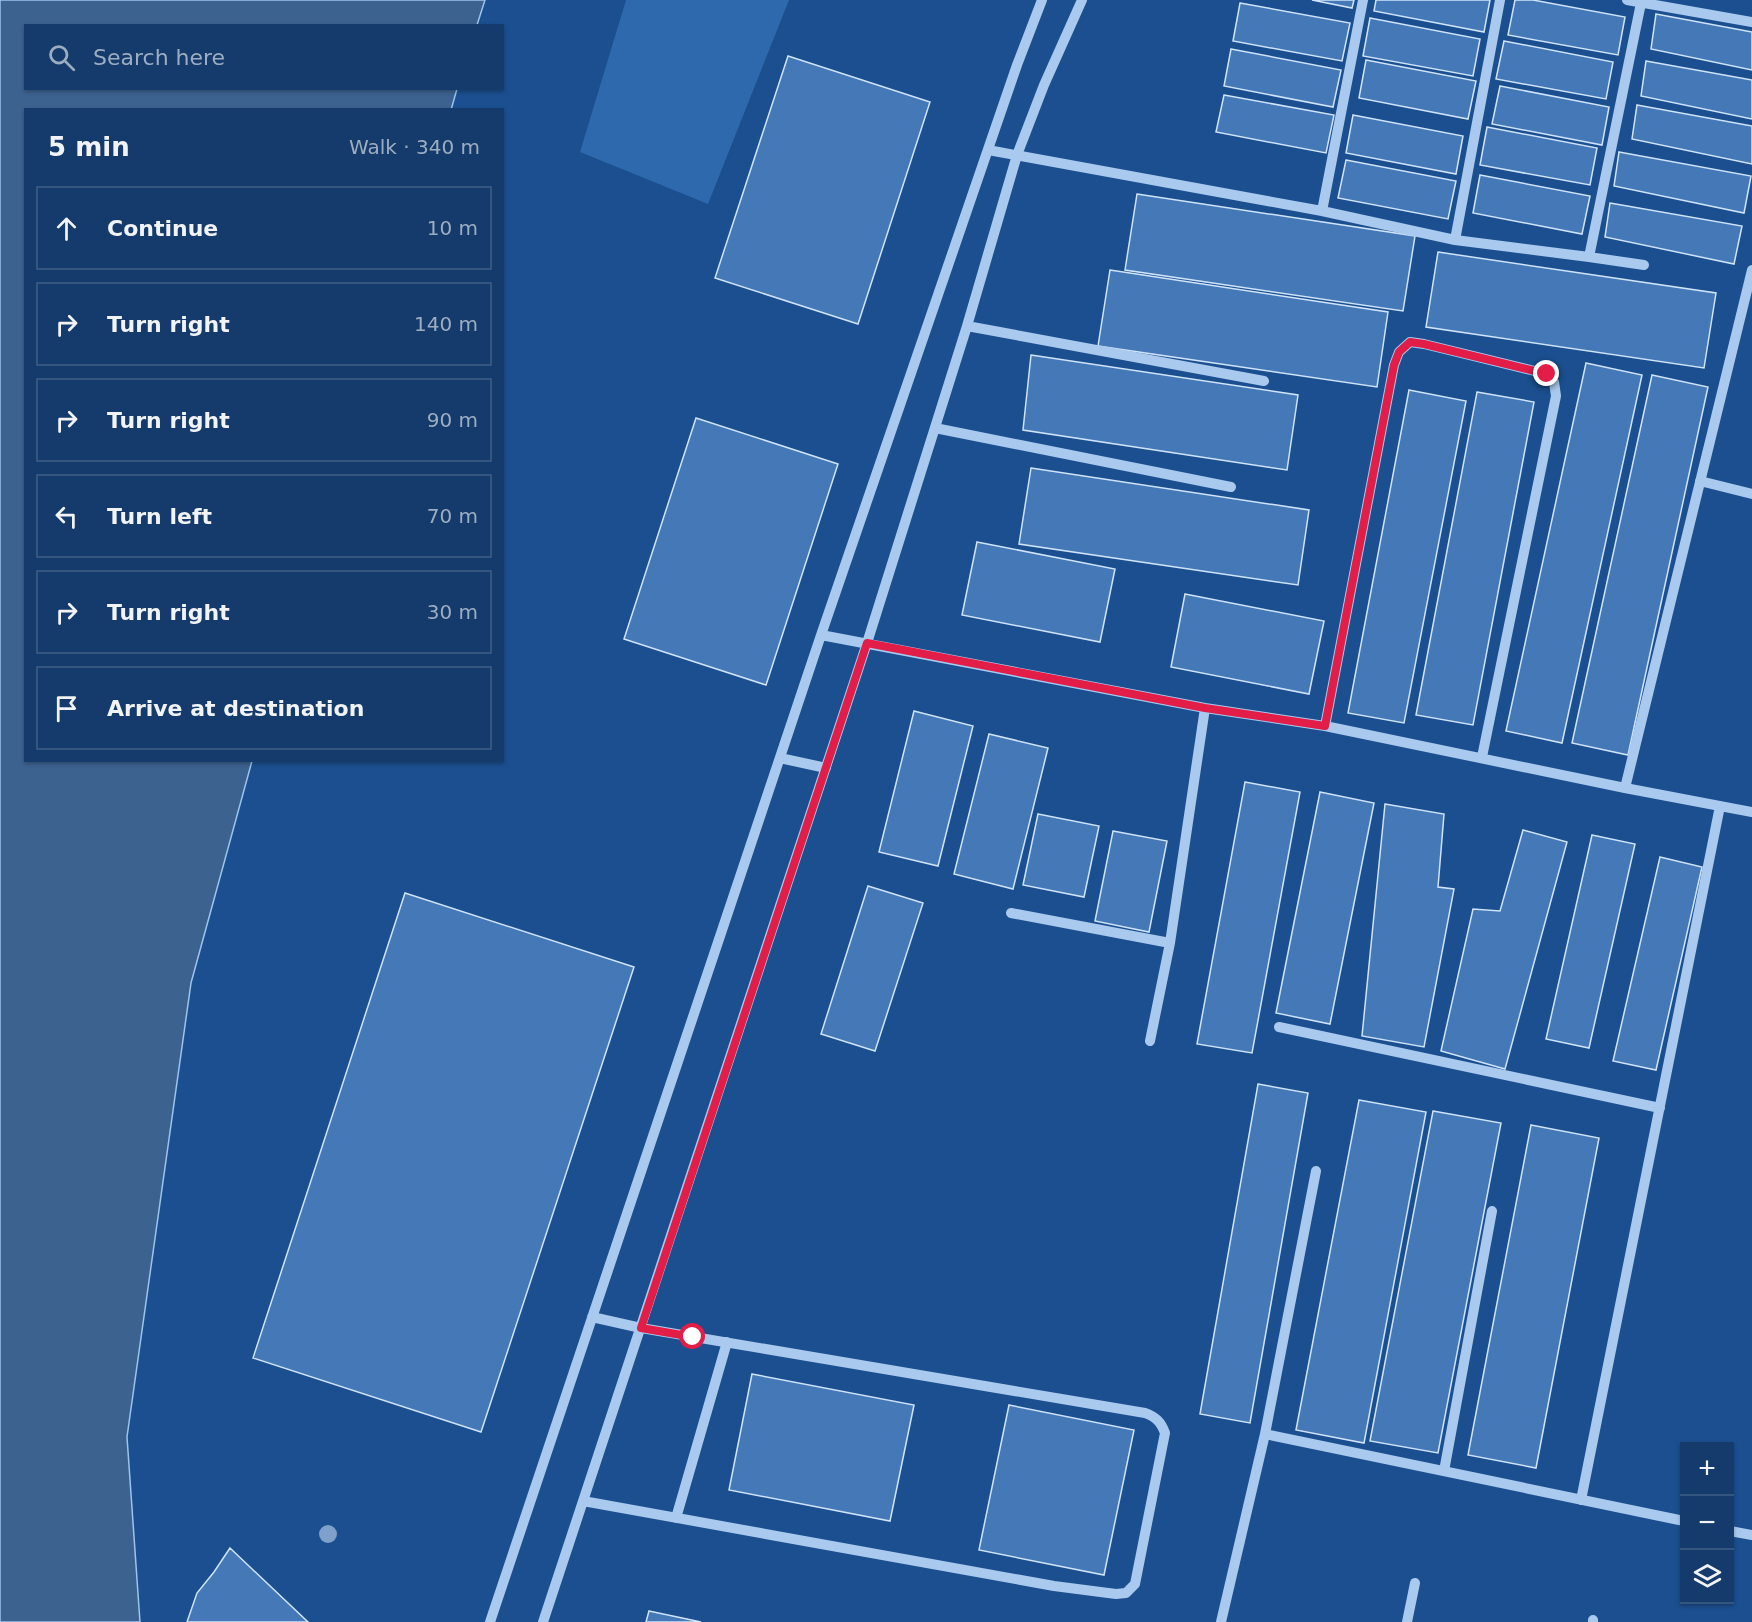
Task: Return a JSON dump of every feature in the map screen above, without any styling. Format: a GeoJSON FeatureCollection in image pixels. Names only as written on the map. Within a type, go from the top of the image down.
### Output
{"type":"FeatureCollection","features":[{"type":"Feature","properties":{"kind":"street"},"geometry":{"type":"LineString","coordinates":[[490,1622],[821,635],[1017,65],[1042,0]]}},
{"type":"Feature","properties":{"kind":"street"},"geometry":{"type":"LineString","coordinates":[[543,1622],[867,643],[967,326],[1017,155],[1044,85],[1082,0]]}},
{"type":"Feature","properties":{"kind":"street"},"geometry":{"type":"LineString","coordinates":[[1322,211],[1364,0]]}},
{"type":"Feature","properties":{"kind":"street"},"geometry":{"type":"LineString","coordinates":[[1455,240],[1500,0]]}},
{"type":"Feature","properties":{"kind":"street"},"geometry":{"type":"LineString","coordinates":[[1627,0],[1752,22]]}},
{"type":"Feature","properties":{"kind":"street"},"geometry":{"type":"LineString","coordinates":[[1589,257],[1641,3]]}},
{"type":"Feature","properties":{"kind":"street"},"geometry":{"type":"LineString","coordinates":[[988,150],[1322,211],[1455,240],[1644,266]]}},
{"type":"Feature","properties":{"kind":"street"},"geometry":{"type":"LineString","coordinates":[[1625,788],[1752,270]]}},
{"type":"Feature","properties":{"kind":"street"},"geometry":{"type":"LineString","coordinates":[[967,326],[1264,381]]}},
{"type":"Feature","properties":{"kind":"street"},"geometry":{"type":"LineString","coordinates":[[1325,726],[1394,365],[1399,352],[1410,342],[1424,344],[1547,374],[1554,382],[1556,396],[1482,757]]}},
{"type":"Feature","properties":{"kind":"street"},"geometry":{"type":"LineString","coordinates":[[935,428],[1231,487]]}},
{"type":"Feature","properties":{"kind":"street"},"geometry":{"type":"LineString","coordinates":[[1700,481],[1752,494]]}},
{"type":"Feature","properties":{"kind":"street"},"geometry":{"type":"LineString","coordinates":[[821,635],[1205,708],[1325,726],[1752,812]]}},
{"type":"Feature","properties":{"kind":"street"},"geometry":{"type":"LineString","coordinates":[[1150,1041],[1170,943],[1205,708]]}},
{"type":"Feature","properties":{"kind":"street"},"geometry":{"type":"LineString","coordinates":[[780,758],[826,768]]}},
{"type":"Feature","properties":{"kind":"street"},"geometry":{"type":"LineString","coordinates":[[1581,1500],[1720,806]]}},
{"type":"Feature","properties":{"kind":"street"},"geometry":{"type":"LineString","coordinates":[[1011,913],[1170,943]]}},
{"type":"Feature","properties":{"kind":"street"},"geometry":{"type":"LineString","coordinates":[[1279,1027],[1660,1108]]}},
{"type":"Feature","properties":{"kind":"street"},"geometry":{"type":"LineString","coordinates":[[1221,1622],[1265,1434],[1316,1171]]}},
{"type":"Feature","properties":{"kind":"street"},"geometry":{"type":"LineString","coordinates":[[1444,1471],[1492,1211]]}},
{"type":"Feature","properties":{"kind":"street"},"geometry":{"type":"LineString","coordinates":[[583,1501],[1054,1586],[1116,1594],[1126,1593],[1135,1584],[1166,1433],[1155,1417],[1134,1411],[641,1328],[592,1317]]}},
{"type":"Feature","properties":{"kind":"street"},"geometry":{"type":"LineString","coordinates":[[676,1518],[727,1342]]}},
{"type":"Feature","properties":{"kind":"street"},"geometry":{"type":"LineString","coordinates":[[1265,1434],[1680,1520]]}},
{"type":"Feature","properties":{"kind":"street"},"geometry":{"type":"LineString","coordinates":[[1734,1532],[1752,1535]]}},
{"type":"Feature","properties":{"kind":"street"},"geometry":{"type":"LineString","coordinates":[[1407,1622],[1415,1583]]}},
{"type":"Feature","properties":{"kind":"shaded area"},"geometry":{"type":"Polygon","coordinates":[[[0,0],[485,0],[477,24],[24,24],[24,90],[457,90],[452,108],[24,108],[24,762],[252,762],[191,983],[127,1437],[140,1622],[0,1622],[0,0]]]}},
{"type":"Feature","properties":{"kind":"shaded area"},"geometry":{"type":"Polygon","coordinates":[[[626,0],[789,0],[708,204],[580,152],[626,0]]]}},
{"type":"Feature","properties":{"kind":"building"},"geometry":{"type":"Polygon","coordinates":[[[1312,0],[1354,0],[1352,8],[1312,0]]]}},
{"type":"Feature","properties":{"kind":"building"},"geometry":{"type":"Polygon","coordinates":[[[1376,0],[1490,0],[1484,32],[1374,11],[1376,0]]]}},
{"type":"Feature","properties":{"kind":"building"},"geometry":{"type":"Polygon","coordinates":[[[1515,0],[1533,0],[1625,17],[1618,55],[1508,35],[1515,0]]]}},
{"type":"Feature","properties":{"kind":"building"},"geometry":{"type":"Polygon","coordinates":[[[1240,3],[1350,23],[1342,61],[1233,41],[1240,3]]]}},
{"type":"Feature","properties":{"kind":"building"},"geometry":{"type":"Polygon","coordinates":[[[1656,14],[1752,32],[1752,70],[1651,49],[1656,14]]]}},
{"type":"Feature","properties":{"kind":"building"},"geometry":{"type":"Polygon","coordinates":[[[1370,18],[1480,39],[1473,76],[1363,56],[1370,18]]]}},
{"type":"Feature","properties":{"kind":"building"},"geometry":{"type":"Polygon","coordinates":[[[1504,41],[1613,62],[1606,99],[1496,79],[1504,41]]]}},
{"type":"Feature","properties":{"kind":"building"},"geometry":{"type":"Polygon","coordinates":[[[1231,49],[1341,70],[1333,107],[1224,86],[1231,49]]]}},
{"type":"Feature","properties":{"kind":"building"},"geometry":{"type":"Polygon","coordinates":[[[788,56],[930,102],[858,324],[715,278],[788,56]]]}},
{"type":"Feature","properties":{"kind":"building"},"geometry":{"type":"Polygon","coordinates":[[[1366,60],[1476,81],[1468,119],[1359,98],[1366,60]]]}},
{"type":"Feature","properties":{"kind":"building"},"geometry":{"type":"Polygon","coordinates":[[[1646,61],[1752,80],[1752,119],[1641,96],[1646,61]]]}},
{"type":"Feature","properties":{"kind":"building"},"geometry":{"type":"Polygon","coordinates":[[[1500,86],[1609,107],[1602,145],[1492,124],[1500,86]]]}},
{"type":"Feature","properties":{"kind":"building"},"geometry":{"type":"Polygon","coordinates":[[[1224,95],[1334,115],[1326,153],[1216,132],[1224,95]]]}},
{"type":"Feature","properties":{"kind":"building"},"geometry":{"type":"Polygon","coordinates":[[[1637,105],[1752,126],[1752,164],[1632,139],[1637,105]]]}},
{"type":"Feature","properties":{"kind":"building"},"geometry":{"type":"Polygon","coordinates":[[[1353,115],[1463,136],[1456,174],[1346,153],[1353,115]]]}},
{"type":"Feature","properties":{"kind":"building"},"geometry":{"type":"Polygon","coordinates":[[[1487,127],[1597,148],[1590,185],[1480,165],[1487,127]]]}},
{"type":"Feature","properties":{"kind":"building"},"geometry":{"type":"Polygon","coordinates":[[[1619,152],[1751,176],[1744,213],[1614,186],[1619,152]]]}},
{"type":"Feature","properties":{"kind":"building"},"geometry":{"type":"Polygon","coordinates":[[[1346,160],[1456,181],[1448,219],[1338,198],[1346,160]]]}},
{"type":"Feature","properties":{"kind":"building"},"geometry":{"type":"Polygon","coordinates":[[[1480,175],[1590,196],[1582,234],[1473,213],[1480,175]]]}},
{"type":"Feature","properties":{"kind":"building"},"geometry":{"type":"Polygon","coordinates":[[[1137,194],[1415,236],[1403,311],[1125,270],[1137,194]]]}},
{"type":"Feature","properties":{"kind":"building"},"geometry":{"type":"Polygon","coordinates":[[[1610,203],[1742,226],[1734,264],[1605,237],[1610,203]]]}},
{"type":"Feature","properties":{"kind":"building"},"geometry":{"type":"Polygon","coordinates":[[[1438,252],[1716,293],[1704,368],[1426,327],[1438,252]]]}},
{"type":"Feature","properties":{"kind":"building"},"geometry":{"type":"Polygon","coordinates":[[[1110,270],[1388,312],[1377,387],[1098,346],[1110,270]]]}},
{"type":"Feature","properties":{"kind":"building"},"geometry":{"type":"Polygon","coordinates":[[[1031,355],[1298,395],[1287,470],[1023,430],[1031,355]]]}},
{"type":"Feature","properties":{"kind":"building"},"geometry":{"type":"Polygon","coordinates":[[[1586,363],[1642,375],[1562,743],[1506,731],[1586,363]]]}},
{"type":"Feature","properties":{"kind":"building"},"geometry":{"type":"Polygon","coordinates":[[[1652,375],[1708,387],[1628,755],[1572,743],[1652,375]]]}},
{"type":"Feature","properties":{"kind":"building"},"geometry":{"type":"Polygon","coordinates":[[[1409,390],[1466,401],[1404,723],[1348,713],[1409,390]]]}},
{"type":"Feature","properties":{"kind":"building"},"geometry":{"type":"Polygon","coordinates":[[[1477,392],[1534,402],[1473,725],[1416,715],[1477,392]]]}},
{"type":"Feature","properties":{"kind":"building"},"geometry":{"type":"Polygon","coordinates":[[[696,418],[838,464],[766,685],[624,639],[696,418]]]}},
{"type":"Feature","properties":{"kind":"building"},"geometry":{"type":"Polygon","coordinates":[[[1031,468],[1309,510],[1298,585],[1019,544],[1031,468]]]}},
{"type":"Feature","properties":{"kind":"building"},"geometry":{"type":"Polygon","coordinates":[[[977,542],[1115,569],[1100,642],[962,615],[977,542]]]}},
{"type":"Feature","properties":{"kind":"building"},"geometry":{"type":"Polygon","coordinates":[[[1185,594],[1324,621],[1309,694],[1171,667],[1185,594]]]}},
{"type":"Feature","properties":{"kind":"building"},"geometry":{"type":"Polygon","coordinates":[[[914,711],[973,726],[938,866],[879,852],[914,711]]]}},
{"type":"Feature","properties":{"kind":"building"},"geometry":{"type":"Polygon","coordinates":[[[989,734],[1048,748],[1013,889],[954,874],[989,734]]]}},
{"type":"Feature","properties":{"kind":"building"},"geometry":{"type":"Polygon","coordinates":[[[1245,782],[1300,792],[1252,1053],[1197,1044],[1245,782]]]}},
{"type":"Feature","properties":{"kind":"building"},"geometry":{"type":"Polygon","coordinates":[[[1320,792],[1374,803],[1330,1024],[1276,1013],[1320,792]]]}},
{"type":"Feature","properties":{"kind":"building"},"geometry":{"type":"Polygon","coordinates":[[[1385,804],[1444,814],[1438,887],[1454,889],[1424,1047],[1362,1036],[1385,804]]]}},
{"type":"Feature","properties":{"kind":"building"},"geometry":{"type":"Polygon","coordinates":[[[1038,814],[1099,826],[1084,897],[1023,885],[1038,814]]]}},
{"type":"Feature","properties":{"kind":"building"},"geometry":{"type":"Polygon","coordinates":[[[1523,830],[1567,842],[1505,1069],[1441,1051],[1473,909],[1500,911],[1523,830]]]}},
{"type":"Feature","properties":{"kind":"building"},"geometry":{"type":"Polygon","coordinates":[[[1113,831],[1167,841],[1149,932],[1095,921],[1113,831]]]}},
{"type":"Feature","properties":{"kind":"building"},"geometry":{"type":"Polygon","coordinates":[[[1592,835],[1635,844],[1589,1048],[1546,1039],[1592,835]]]}},
{"type":"Feature","properties":{"kind":"building"},"geometry":{"type":"Polygon","coordinates":[[[1660,857],[1702,867],[1656,1070],[1613,1061],[1660,857]]]}},
{"type":"Feature","properties":{"kind":"building"},"geometry":{"type":"Polygon","coordinates":[[[868,886],[923,903],[875,1051],[821,1034],[868,886]]]}},
{"type":"Feature","properties":{"kind":"building"},"geometry":{"type":"Polygon","coordinates":[[[405,893],[634,967],[481,1432],[253,1358],[405,893]]]}},
{"type":"Feature","properties":{"kind":"building"},"geometry":{"type":"Polygon","coordinates":[[[1258,1084],[1308,1093],[1250,1423],[1200,1414],[1258,1084]]]}},
{"type":"Feature","properties":{"kind":"building"},"geometry":{"type":"Polygon","coordinates":[[[1359,1100],[1426,1112],[1364,1443],[1296,1430],[1359,1100]]]}},
{"type":"Feature","properties":{"kind":"building"},"geometry":{"type":"Polygon","coordinates":[[[1433,1111],[1501,1123],[1438,1453],[1370,1441],[1433,1111]]]}},
{"type":"Feature","properties":{"kind":"building"},"geometry":{"type":"Polygon","coordinates":[[[1531,1125],[1599,1138],[1536,1468],[1468,1455],[1531,1125]]]}},
{"type":"Feature","properties":{"kind":"building"},"geometry":{"type":"Polygon","coordinates":[[[752,1374],[914,1405],[890,1521],[729,1490],[752,1374]]]}},
{"type":"Feature","properties":{"kind":"building"},"geometry":{"type":"Polygon","coordinates":[[[1009,1405],[1134,1430],[1104,1575],[979,1550],[1009,1405]]]}},
{"type":"Feature","properties":{"kind":"building"},"geometry":{"type":"Polygon","coordinates":[[[230,1548],[308,1622],[187,1622],[197,1593],[230,1548]]]}},
{"type":"Feature","properties":{"kind":"building"},"geometry":{"type":"Polygon","coordinates":[[[649,1611],[701,1622],[646,1622],[649,1611]]]}},
{"type":"Feature","properties":{"kind":"route"},"geometry":{"type":"LineString","coordinates":[[693,1337],[641,1328],[867,643],[1205,708],[1325,726],[1394,365],[1399,352],[1410,342],[1424,344],[1547,374]]}}]}
